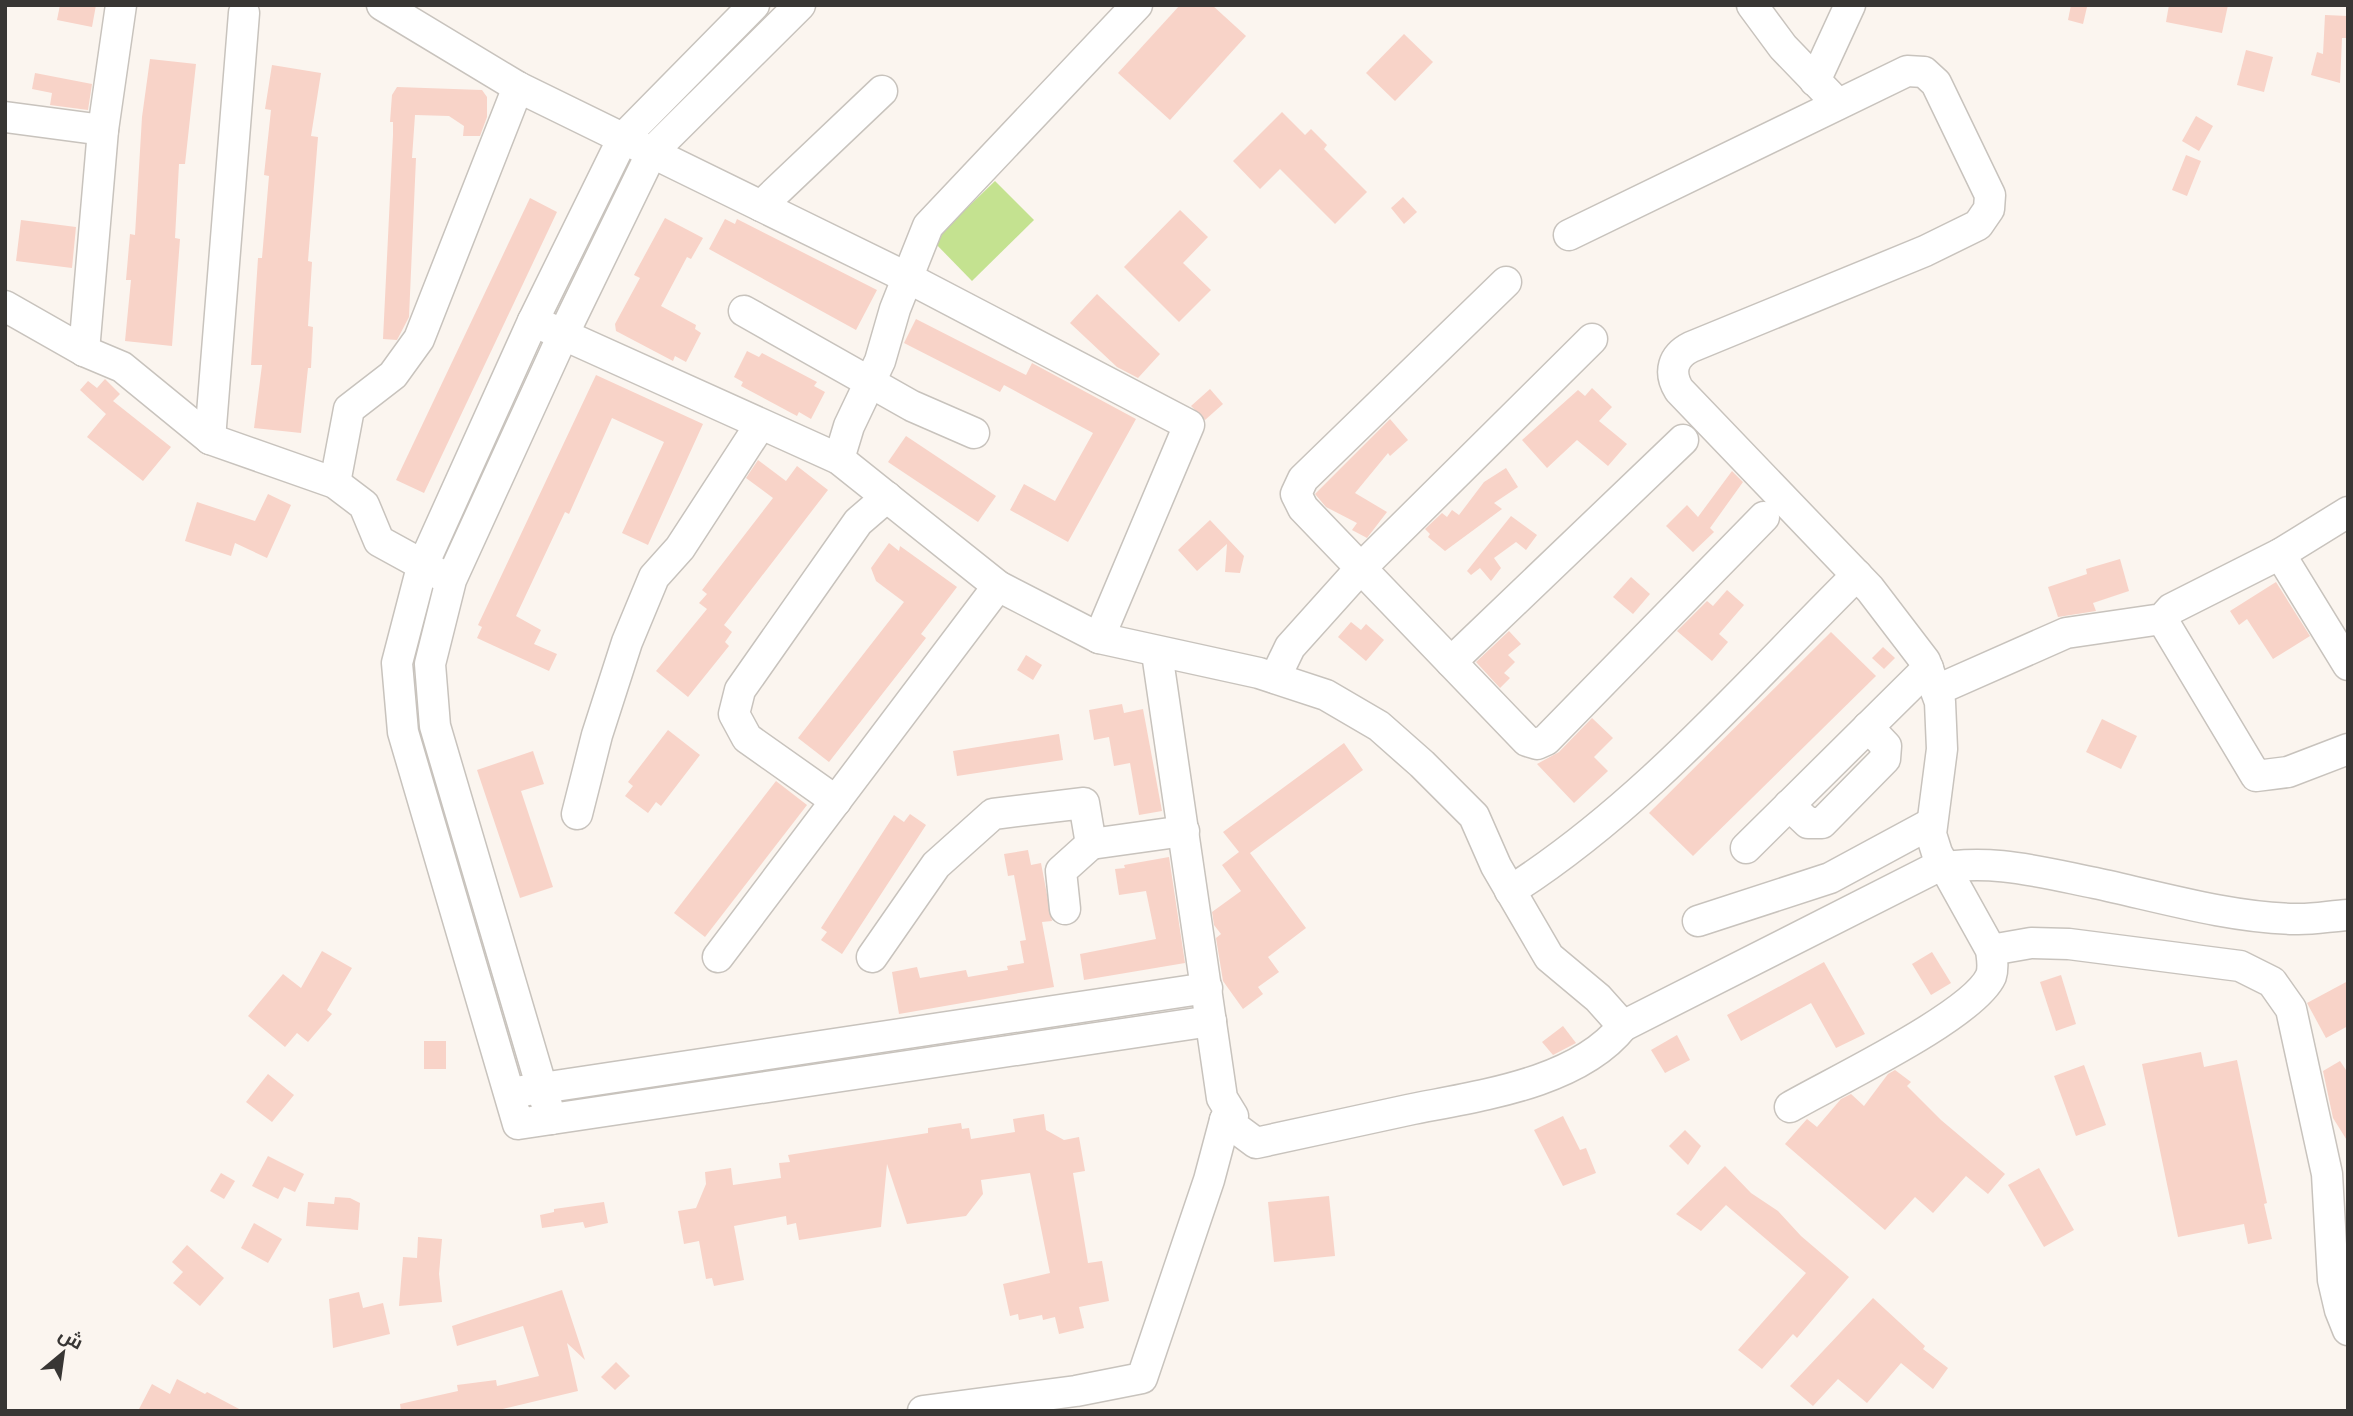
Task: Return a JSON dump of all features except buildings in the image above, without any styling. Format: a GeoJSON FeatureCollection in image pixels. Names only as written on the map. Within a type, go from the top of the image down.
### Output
{"type":"FeatureCollection","features":[{"type":"Feature","properties":{"kind":"street"},"geometry":{"type":"LineString","coordinates":[[84,351],[103,130],[121,5]]}},
{"type":"Feature","properties":{"kind":"street"},"geometry":{"type":"LineString","coordinates":[[382,5],[518,87],[909,279],[1189,425],[1098,638]]}},
{"type":"Feature","properties":{"kind":"street"},"geometry":{"type":"LineString","coordinates":[[754,5],[623,138],[533,321],[422,567],[397,663],[403,732],[518,1124],[1211,1021]]}},
{"type":"Feature","properties":{"kind":"street"},"geometry":{"type":"LineString","coordinates":[[551,1119],[435,726],[430,664],[451,580],[563,335],[652,152],[800,5]]}},
{"type":"Feature","properties":{"kind":"street"},"geometry":{"type":"LineString","coordinates":[[839,459],[849,426],[880,361],[895,309],[928,226],[1138,5]]}},
{"type":"Feature","properties":{"kind":"street"},"geometry":{"type":"LineString","coordinates":[[1752,5],[1783,47],[1838,104]]}},
{"type":"Feature","properties":{"kind":"street"},"geometry":{"type":"LineString","coordinates":[[1815,80],[1850,5]]}},
{"type":"Feature","properties":{"kind":"street"},"geometry":{"type":"LineString","coordinates":[[210,439],[244,13]]}},
{"type":"Feature","properties":{"kind":"street"},"geometry":{"type":"LineString","coordinates":[[1569,234],[1907,71],[1924,72],[1931,77],[1990,195],[1985,217],[1978,225],[1925,251],[1684,351],[1673,365],[1672,374],[1679,390],[1857,575],[1915,646],[1933,679],[1941,767],[1930,824],[1934,844],[1991,950],[1992,973],[1967,1005],[1790,1107]]}},
{"type":"Feature","properties":{"kind":"street"},"geometry":{"type":"LineString","coordinates":[[335,483],[349,409],[393,376],[419,339],[518,87]]}},
{"type":"Feature","properties":{"kind":"street"},"geometry":{"type":"LineString","coordinates":[[761,206],[882,91]]}},
{"type":"Feature","properties":{"kind":"street"},"geometry":{"type":"LineString","coordinates":[[5,117],[103,130]]}},
{"type":"Feature","properties":{"kind":"street"},"geometry":{"type":"LineString","coordinates":[[1506,282],[1298,485],[1297,502],[1527,741],[1542,743],[1764,517]]}},
{"type":"Feature","properties":{"kind":"street"},"geometry":{"type":"LineString","coordinates":[[5,306],[84,351],[122,367],[210,439],[335,483],[364,505],[379,541],[422,567],[451,580]]}},
{"type":"Feature","properties":{"kind":"street"},"geometry":{"type":"LineString","coordinates":[[744,311],[869,383],[974,433]]}},
{"type":"Feature","properties":{"kind":"street"},"geometry":{"type":"LineString","coordinates":[[533,321],[839,459],[998,586],[1098,638],[1275,678],[1326,695],[1379,726],[1474,816],[1510,891],[1549,957],[1598,998],[1623,1026]]}},
{"type":"Feature","properties":{"kind":"street"},"geometry":{"type":"LineString","coordinates":[[1275,678],[1290,647],[1361,568],[1592,339]]}},
{"type":"Feature","properties":{"kind":"street"},"geometry":{"type":"LineString","coordinates":[[576,814],[623,655],[654,577],[681,548],[760,425]]}},
{"type":"Feature","properties":{"kind":"street"},"geometry":{"type":"LineString","coordinates":[[1451,662],[1683,440]]}},
{"type":"Feature","properties":{"kind":"street"},"geometry":{"type":"LineString","coordinates":[[836,801],[747,738],[734,713],[740,690],[858,522],[887,497]]}},
{"type":"Feature","properties":{"kind":"street"},"geometry":{"type":"LineString","coordinates":[[1745,848],[1868,727],[1933,679],[2066,633],[2162,619],[2171,609],[2280,554],[2348,512]]}},
{"type":"Feature","properties":{"kind":"street"},"geometry":{"type":"LineString","coordinates":[[2280,554],[2348,664]]}},
{"type":"Feature","properties":{"kind":"street"},"geometry":{"type":"LineString","coordinates":[[1510,891],[1560,859],[1632,799],[1857,575]]}},
{"type":"Feature","properties":{"kind":"street"},"geometry":{"type":"LineString","coordinates":[[718,957],[998,586]]}},
{"type":"Feature","properties":{"kind":"street"},"geometry":{"type":"LineString","coordinates":[[2162,619],[2256,776],[2288,772],[2348,749]]}},
{"type":"Feature","properties":{"kind":"street"},"geometry":{"type":"LineString","coordinates":[[923,1411],[1076,1391],[1142,1378],[1209,1180],[1225,1121],[1233,1116],[1222,1098],[1157,653]]}},
{"type":"Feature","properties":{"kind":"street"},"geometry":{"type":"LineString","coordinates":[[872,957],[936,864],[993,814],[1084,803],[1091,844]]}},
{"type":"Feature","properties":{"kind":"street"},"geometry":{"type":"LineString","coordinates":[[1698,921],[1830,878],[1930,824]]}},
{"type":"Feature","properties":{"kind":"street"},"geometry":{"type":"LineString","coordinates":[[1065,909],[1061,871],[1091,844],[1184,831]]}},
{"type":"Feature","properties":{"kind":"street"},"geometry":{"type":"LineString","coordinates":[[1225,1121],[1256,1143],[1514,1088],[1582,1060],[1610,1043],[1623,1026],[1931,870],[1944,867],[1985,863],[2031,870],[2243,915],[2297,920],[2348,915]]}},
{"type":"Feature","properties":{"kind":"street"},"geometry":{"type":"LineString","coordinates":[[1991,950],[2031,943],[2068,944],[2240,966],[2272,982],[2291,1009],[2327,1174],[2333,1280],[2348,1329]]}},
{"type":"Feature","properties":{"kind":"street"},"geometry":{"type":"LineString","coordinates":[[509,1093],[1207,988]]}},
{"type":"Feature","properties":{"kind":"green space"},"geometry":{"type":"Polygon","coordinates":[[[995,181],[1034,220],[972,281],[933,241],[995,181]]]}}]}
